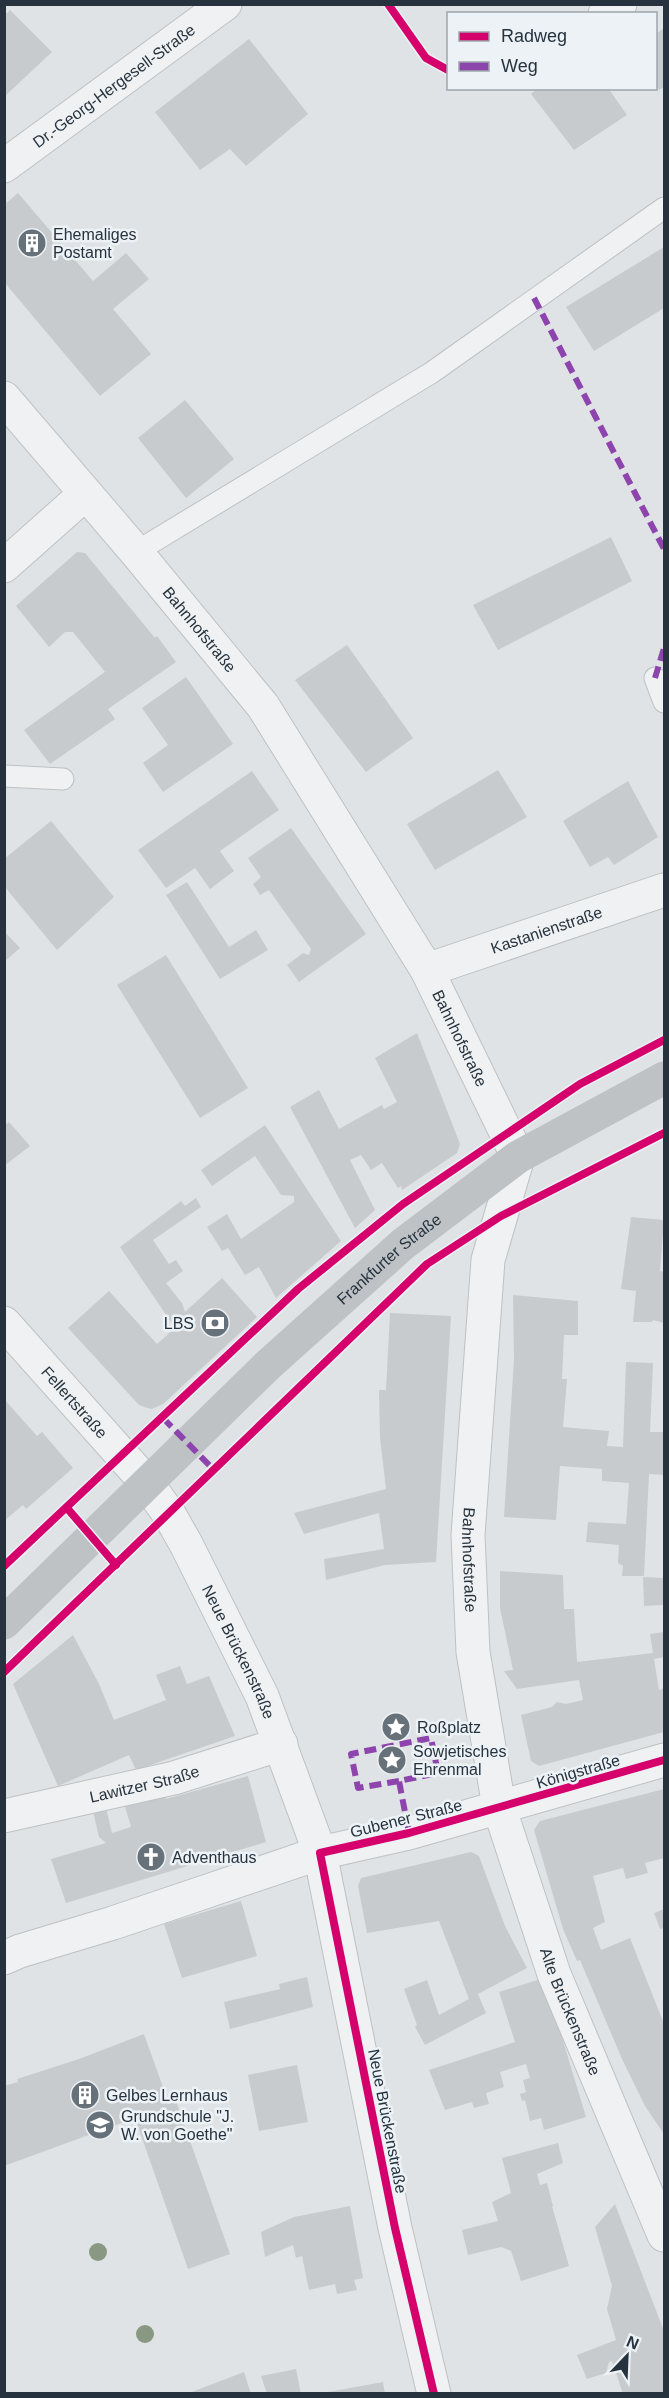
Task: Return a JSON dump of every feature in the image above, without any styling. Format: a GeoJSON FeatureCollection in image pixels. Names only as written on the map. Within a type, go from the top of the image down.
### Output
{"type":"FeatureCollection","features":[{"type":"Feature","properties":{"kind":"main road","name":"Frankfurter Straße"},"geometry":{"type":"LineString","coordinates":[[146,1482],[298,1337],[394,1252],[518,1158],[664,1078]]}},
{"type":"Feature","properties":{"kind":"main road"},"geometry":{"type":"LineString","coordinates":[[4,1623],[146,1482]]}},
{"type":"Feature","properties":{"kind":"street","name":"Dr.-Georg-Hergesell-Straße"},"geometry":{"type":"LineString","coordinates":[[4,166],[225,4]]}},
{"type":"Feature","properties":{"kind":"street","name":"Bahnhofstraße"},"geometry":{"type":"LineString","coordinates":[[4,398],[136,552],[263,706],[427,970],[518,1158],[488,1260],[468,1535],[473,1652],[499,1807]]}},
{"type":"Feature","properties":{"kind":"street"},"geometry":{"type":"LineString","coordinates":[[4,566],[85,494]]}},
{"type":"Feature","properties":{"kind":"street","name":"Kastanienstraße"},"geometry":{"type":"LineString","coordinates":[[427,970],[664,890]]}},
{"type":"Feature","properties":{"kind":"street","name":"Fellertstraße"},"geometry":{"type":"LineString","coordinates":[[4,1323],[146,1482]]}},
{"type":"Feature","properties":{"kind":"street","name":"Neue Brückenstraße"},"geometry":{"type":"LineString","coordinates":[[146,1482],[169,1514],[186,1544],[262,1696],[320,1853],[395,2228],[434,2394]]}},
{"type":"Feature","properties":{"kind":"street","name":"Lawitzer Straße"},"geometry":{"type":"LineString","coordinates":[[4,1816],[174,1778],[281,1744]]}},
{"type":"Feature","properties":{"kind":"street","name":"Königstraße"},"geometry":{"type":"LineString","coordinates":[[499,1807],[664,1760]]}},
{"type":"Feature","properties":{"kind":"street","name":"Gubener Straße"},"geometry":{"type":"LineString","coordinates":[[4,1959],[20,1951],[113,1923],[320,1853],[408,1833],[499,1807]]}},
{"type":"Feature","properties":{"kind":"street","name":"Alte Brückenstraße"},"geometry":{"type":"LineString","coordinates":[[499,1807],[554,1974],[662,2220]]}},
{"type":"Feature","properties":{"kind":"lane"},"geometry":{"type":"LineString","coordinates":[[136,552],[430,373],[664,208]]}},
{"type":"Feature","properties":{"kind":"lane"},"geometry":{"type":"LineString","coordinates":[[655,678],[664,702]]}},
{"type":"Feature","properties":{"kind":"lane"},"geometry":{"type":"LineString","coordinates":[[4,776],[63,779]]}},
{"type":"Feature","properties":{"kind":"building"},"geometry":{"type":"Polygon","coordinates":[[[10,10],[52,52],[5,96],[5,15],[10,10]]]}},
{"type":"Feature","properties":{"kind":"building"},"geometry":{"type":"Polygon","coordinates":[[[664,28],[664,87],[659,90],[657,86],[657,33],[664,28]]]}},
{"type":"Feature","properties":{"kind":"building"},"geometry":{"type":"Polygon","coordinates":[[[249,39],[308,114],[246,166],[230,149],[200,170],[155,112],[249,39]]]}},
{"type":"Feature","properties":{"kind":"building"},"geometry":{"type":"Polygon","coordinates":[[[536,90],[609,90],[627,115],[574,150],[531,94],[536,90]]]}},
{"type":"Feature","properties":{"kind":"building"},"geometry":{"type":"Polygon","coordinates":[[[18,193],[93,281],[126,253],[149,279],[113,309],[151,354],[100,396],[5,283],[5,204],[18,193]]]}},
{"type":"Feature","properties":{"kind":"building"},"geometry":{"type":"Polygon","coordinates":[[[664,247],[664,308],[594,351],[566,307],[664,247]]]}},
{"type":"Feature","properties":{"kind":"building"},"geometry":{"type":"Polygon","coordinates":[[[185,400],[234,459],[186,498],[138,438],[185,400]]]}},
{"type":"Feature","properties":{"kind":"building"},"geometry":{"type":"Polygon","coordinates":[[[611,537],[632,581],[498,650],[473,605],[611,537]]]}},
{"type":"Feature","properties":{"kind":"building"},"geometry":{"type":"Polygon","coordinates":[[[77,552],[85,553],[155,638],[157,636],[176,662],[108,709],[115,719],[50,764],[24,730],[105,672],[73,632],[65,632],[49,647],[16,606],[77,552]]]}},
{"type":"Feature","properties":{"kind":"building"},"geometry":{"type":"Polygon","coordinates":[[[347,645],[413,738],[366,772],[295,680],[347,645]]]}},
{"type":"Feature","properties":{"kind":"building"},"geometry":{"type":"Polygon","coordinates":[[[186,677],[233,744],[163,792],[143,763],[168,745],[142,708],[186,677]]]}},
{"type":"Feature","properties":{"kind":"building"},"geometry":{"type":"Polygon","coordinates":[[[498,770],[527,817],[435,870],[407,824],[498,770]]]}},
{"type":"Feature","properties":{"kind":"building"},"geometry":{"type":"Polygon","coordinates":[[[252,771],[279,810],[220,851],[234,871],[210,889],[195,868],[166,888],[138,850],[252,771]]]}},
{"type":"Feature","properties":{"kind":"building"},"geometry":{"type":"Polygon","coordinates":[[[628,781],[658,837],[614,865],[608,857],[590,867],[563,821],[628,781]]]}},
{"type":"Feature","properties":{"kind":"building"},"geometry":{"type":"Polygon","coordinates":[[[51,821],[114,897],[57,950],[4,886],[4,859],[51,821]]]}},
{"type":"Feature","properties":{"kind":"building"},"geometry":{"type":"Polygon","coordinates":[[[291,828],[366,934],[299,982],[287,965],[303,953],[309,955],[311,949],[269,890],[260,895],[253,884],[261,877],[248,858],[291,828]]]}},
{"type":"Feature","properties":{"kind":"building"},"geometry":{"type":"Polygon","coordinates":[[[187,882],[229,947],[256,930],[268,950],[220,979],[166,895],[187,882]]]}},
{"type":"Feature","properties":{"kind":"building"},"geometry":{"type":"Polygon","coordinates":[[[4,931],[20,948],[4,962],[4,931]]]}},
{"type":"Feature","properties":{"kind":"building"},"geometry":{"type":"Polygon","coordinates":[[[166,955],[248,1088],[200,1118],[117,985],[166,955]]]}},
{"type":"Feature","properties":{"kind":"building"},"geometry":{"type":"Polygon","coordinates":[[[417,1033],[460,1144],[457,1153],[402,1190],[401,1186],[398,1188],[382,1163],[371,1170],[361,1155],[350,1160],[375,1210],[355,1228],[290,1107],[319,1090],[339,1129],[382,1105],[384,1109],[397,1102],[375,1058],[417,1033]]]}},
{"type":"Feature","properties":{"kind":"building"},"geometry":{"type":"Polygon","coordinates":[[[9,1122],[30,1146],[4,1166],[4,1126],[9,1122]]]}},
{"type":"Feature","properties":{"kind":"building"},"geometry":{"type":"Polygon","coordinates":[[[265,1125],[341,1241],[276,1298],[259,1267],[245,1275],[228,1248],[222,1251],[207,1227],[227,1214],[241,1239],[294,1202],[294,1196],[281,1195],[255,1156],[212,1186],[201,1170],[265,1125]]]}},
{"type":"Feature","properties":{"kind":"building"},"geometry":{"type":"Polygon","coordinates":[[[196,1198],[201,1207],[153,1240],[169,1264],[176,1260],[183,1271],[166,1283],[182,1303],[185,1312],[222,1278],[257,1317],[163,1404],[152,1409],[147,1408],[139,1405],[68,1328],[109,1291],[157,1344],[175,1328],[120,1247],[181,1201],[185,1206],[196,1198]]]}},
{"type":"Feature","properties":{"kind":"building"},"geometry":{"type":"Polygon","coordinates":[[[631,1217],[664,1220],[660,1271],[664,1272],[664,1323],[653,1320],[652,1322],[633,1322],[636,1291],[621,1289],[631,1217]]]}},
{"type":"Feature","properties":{"kind":"building"},"geometry":{"type":"Polygon","coordinates":[[[513,1295],[578,1301],[578,1335],[564,1335],[562,1379],[567,1379],[563,1427],[609,1431],[607,1446],[623,1447],[626,1362],[653,1363],[650,1432],[663,1432],[664,1475],[649,1474],[644,1576],[622,1576],[623,1566],[618,1563],[619,1545],[586,1542],[588,1522],[626,1524],[629,1483],[602,1481],[602,1469],[560,1466],[556,1520],[504,1517],[514,1359],[513,1295]]]}},
{"type":"Feature","properties":{"kind":"building"},"geometry":{"type":"Polygon","coordinates":[[[390,1313],[451,1316],[436,1562],[385,1565],[326,1580],[324,1559],[384,1549],[379,1513],[304,1534],[294,1513],[386,1489],[380,1438],[379,1390],[386,1390],[390,1313]]]}},
{"type":"Feature","properties":{"kind":"building"},"geometry":{"type":"Polygon","coordinates":[[[4,1399],[37,1436],[42,1432],[73,1468],[26,1509],[23,1505],[4,1521],[4,1399]]]}},
{"type":"Feature","properties":{"kind":"building"},"geometry":{"type":"Polygon","coordinates":[[[500,1571],[563,1575],[564,1609],[574,1609],[577,1662],[653,1653],[650,1634],[664,1632],[664,1657],[654,1659],[659,1690],[664,1688],[664,1732],[539,1766],[531,1761],[521,1715],[552,1707],[557,1702],[566,1704],[583,1700],[579,1680],[517,1689],[504,1671],[513,1670],[500,1608],[500,1571]]]}},
{"type":"Feature","properties":{"kind":"building"},"geometry":{"type":"Polygon","coordinates":[[[643,1577],[664,1578],[664,1605],[644,1606],[643,1577]]]}},
{"type":"Feature","properties":{"kind":"building"},"geometry":{"type":"Polygon","coordinates":[[[73,1635],[99,1684],[114,1720],[166,1700],[156,1675],[180,1666],[187,1684],[209,1676],[235,1736],[136,1770],[129,1755],[58,1786],[13,1684],[73,1635]]]}},
{"type":"Feature","properties":{"kind":"building"},"geometry":{"type":"Polygon","coordinates":[[[248,1776],[266,1842],[66,1903],[51,1859],[106,1843],[99,1837],[92,1807],[105,1804],[112,1833],[131,1827],[123,1800],[164,1790],[166,1799],[248,1776]]]}},
{"type":"Feature","properties":{"kind":"building"},"geometry":{"type":"Polygon","coordinates":[[[664,1789],[664,1858],[645,1863],[648,1873],[626,1879],[623,1868],[593,1876],[605,1922],[593,1928],[601,1950],[630,1938],[664,2024],[664,2134],[645,2106],[622,2059],[580,1960],[577,1961],[563,1929],[534,1830],[540,1821],[664,1789]]]}},
{"type":"Feature","properties":{"kind":"building"},"geometry":{"type":"Polygon","coordinates":[[[471,1852],[479,1856],[505,1926],[527,1968],[478,1994],[486,2013],[425,2045],[415,2027],[417,2025],[404,1989],[427,1980],[439,2015],[469,1999],[439,1921],[367,1933],[358,1886],[361,1878],[471,1852]]]}},
{"type":"Feature","properties":{"kind":"building"},"geometry":{"type":"Polygon","coordinates":[[[241,1901],[257,1956],[182,1978],[164,1924],[241,1901]]]}},
{"type":"Feature","properties":{"kind":"building"},"geometry":{"type":"Polygon","coordinates":[[[664,1909],[664,1928],[660,1929],[654,1913],[664,1909]]]}},
{"type":"Feature","properties":{"kind":"building"},"geometry":{"type":"Polygon","coordinates":[[[307,1977],[313,2007],[230,2029],[224,2002],[280,1989],[279,1984],[307,1977]]]}},
{"type":"Feature","properties":{"kind":"building"},"geometry":{"type":"Polygon","coordinates":[[[544,1978],[586,2117],[544,2130],[541,2118],[530,2121],[525,2100],[522,2101],[520,2094],[526,2092],[523,2080],[530,2078],[526,2064],[500,2072],[504,2087],[486,2093],[489,2104],[474,2108],[472,2102],[445,2110],[429,2070],[515,2042],[499,1992],[544,1978]]]}},
{"type":"Feature","properties":{"kind":"building","name":"Gelbes Lernhaus"},"geometry":{"type":"Polygon","coordinates":[[[144,2034],[169,2104],[176,2101],[230,2254],[188,2269],[135,2118],[4,2166],[4,2086],[18,2082],[17,2079],[79,2059],[144,2034]]]}},
{"type":"Feature","properties":{"kind":"building"},"geometry":{"type":"Polygon","coordinates":[[[297,2065],[308,2122],[259,2131],[248,2075],[297,2065]]]}},
{"type":"Feature","properties":{"kind":"building"},"geometry":{"type":"Polygon","coordinates":[[[558,2143],[563,2163],[537,2174],[540,2185],[547,2183],[569,2266],[521,2281],[511,2251],[501,2247],[468,2255],[462,2230],[498,2221],[492,2202],[511,2193],[502,2158],[558,2143]]]}},
{"type":"Feature","properties":{"kind":"building"},"geometry":{"type":"Polygon","coordinates":[[[615,2204],[664,2331],[664,2394],[623,2394],[612,2361],[609,2362],[606,2373],[587,2379],[577,2355],[616,2340],[607,2309],[612,2286],[595,2227],[615,2204]]]}},
{"type":"Feature","properties":{"kind":"building"},"geometry":{"type":"Polygon","coordinates":[[[350,2206],[363,2278],[354,2280],[357,2290],[337,2294],[335,2284],[309,2290],[302,2256],[296,2258],[293,2245],[265,2257],[261,2232],[294,2217],[350,2206]]]}},
{"type":"Feature","properties":{"kind":"building"},"geometry":{"type":"Polygon","coordinates":[[[296,2369],[301,2394],[267,2394],[261,2376],[296,2369]]]}},
{"type":"Feature","properties":{"kind":"building"},"geometry":{"type":"Polygon","coordinates":[[[244,2372],[251,2394],[189,2394],[189,2393],[244,2372]]]}},
{"type":"Feature","properties":{"kind":"building"},"geometry":{"type":"Polygon","coordinates":[[[383,2382],[385,2394],[328,2394],[328,2392],[383,2382]]]}},
{"type":"Feature","properties":{"kind":"marked path"},"geometry":{"type":"LineString","coordinates":[[534,298],[664,549]]}},
{"type":"Feature","properties":{"kind":"marked path"},"geometry":{"type":"LineString","coordinates":[[655,678],[664,648]]}},
{"type":"Feature","properties":{"kind":"marked path"},"geometry":{"type":"LineString","coordinates":[[163,1418],[214,1470]]}},
{"type":"Feature","properties":{"kind":"marked path"},"geometry":{"type":"LineString","coordinates":[[399,1781],[358,1788],[351,1754],[431,1738],[438,1773],[399,1781],[409,1833]]}},
{"type":"Feature","properties":{"kind":"cycle path"},"geometry":{"type":"LineString","coordinates":[[388,4],[426,58],[447,69]]}},
{"type":"Feature","properties":{"kind":"cycle path"},"geometry":{"type":"LineString","coordinates":[[4,1566],[298,1289],[403,1204],[580,1084],[664,1040]]}},
{"type":"Feature","properties":{"kind":"cycle path"},"geometry":{"type":"LineString","coordinates":[[4,1672],[427,1264],[501,1216],[664,1133]]}},
{"type":"Feature","properties":{"kind":"cycle path"},"geometry":{"type":"LineString","coordinates":[[67,1508],[116,1565]]}},
{"type":"Feature","properties":{"kind":"cycle path"},"geometry":{"type":"LineString","coordinates":[[434,2394],[395,2228],[320,1853],[409,1833],[664,1760]]}},
{"type":"Feature","properties":{"kind":"place","name":"Ehemaliges Postamt"},"geometry":{"type":"Point","coordinates":[32,243]}},
{"type":"Feature","properties":{"kind":"place","name":"LBS"},"geometry":{"type":"Point","coordinates":[215,1323]}},
{"type":"Feature","properties":{"kind":"place","name":"Roßplatz"},"geometry":{"type":"Point","coordinates":[396,1727]}},
{"type":"Feature","properties":{"kind":"place","name":"Sowjetisches Ehrenmal"},"geometry":{"type":"Point","coordinates":[392,1760]}},
{"type":"Feature","properties":{"kind":"place","name":"Adventhaus"},"geometry":{"type":"Point","coordinates":[151,1857]}},
{"type":"Feature","properties":{"kind":"place","name":"Gelbes Lernhaus"},"geometry":{"type":"Point","coordinates":[85,2095]}},
{"type":"Feature","properties":{"kind":"place","name":"Grundschule \"J. W. von Goethe\""},"geometry":{"type":"Point","coordinates":[100,2125]}}]}
